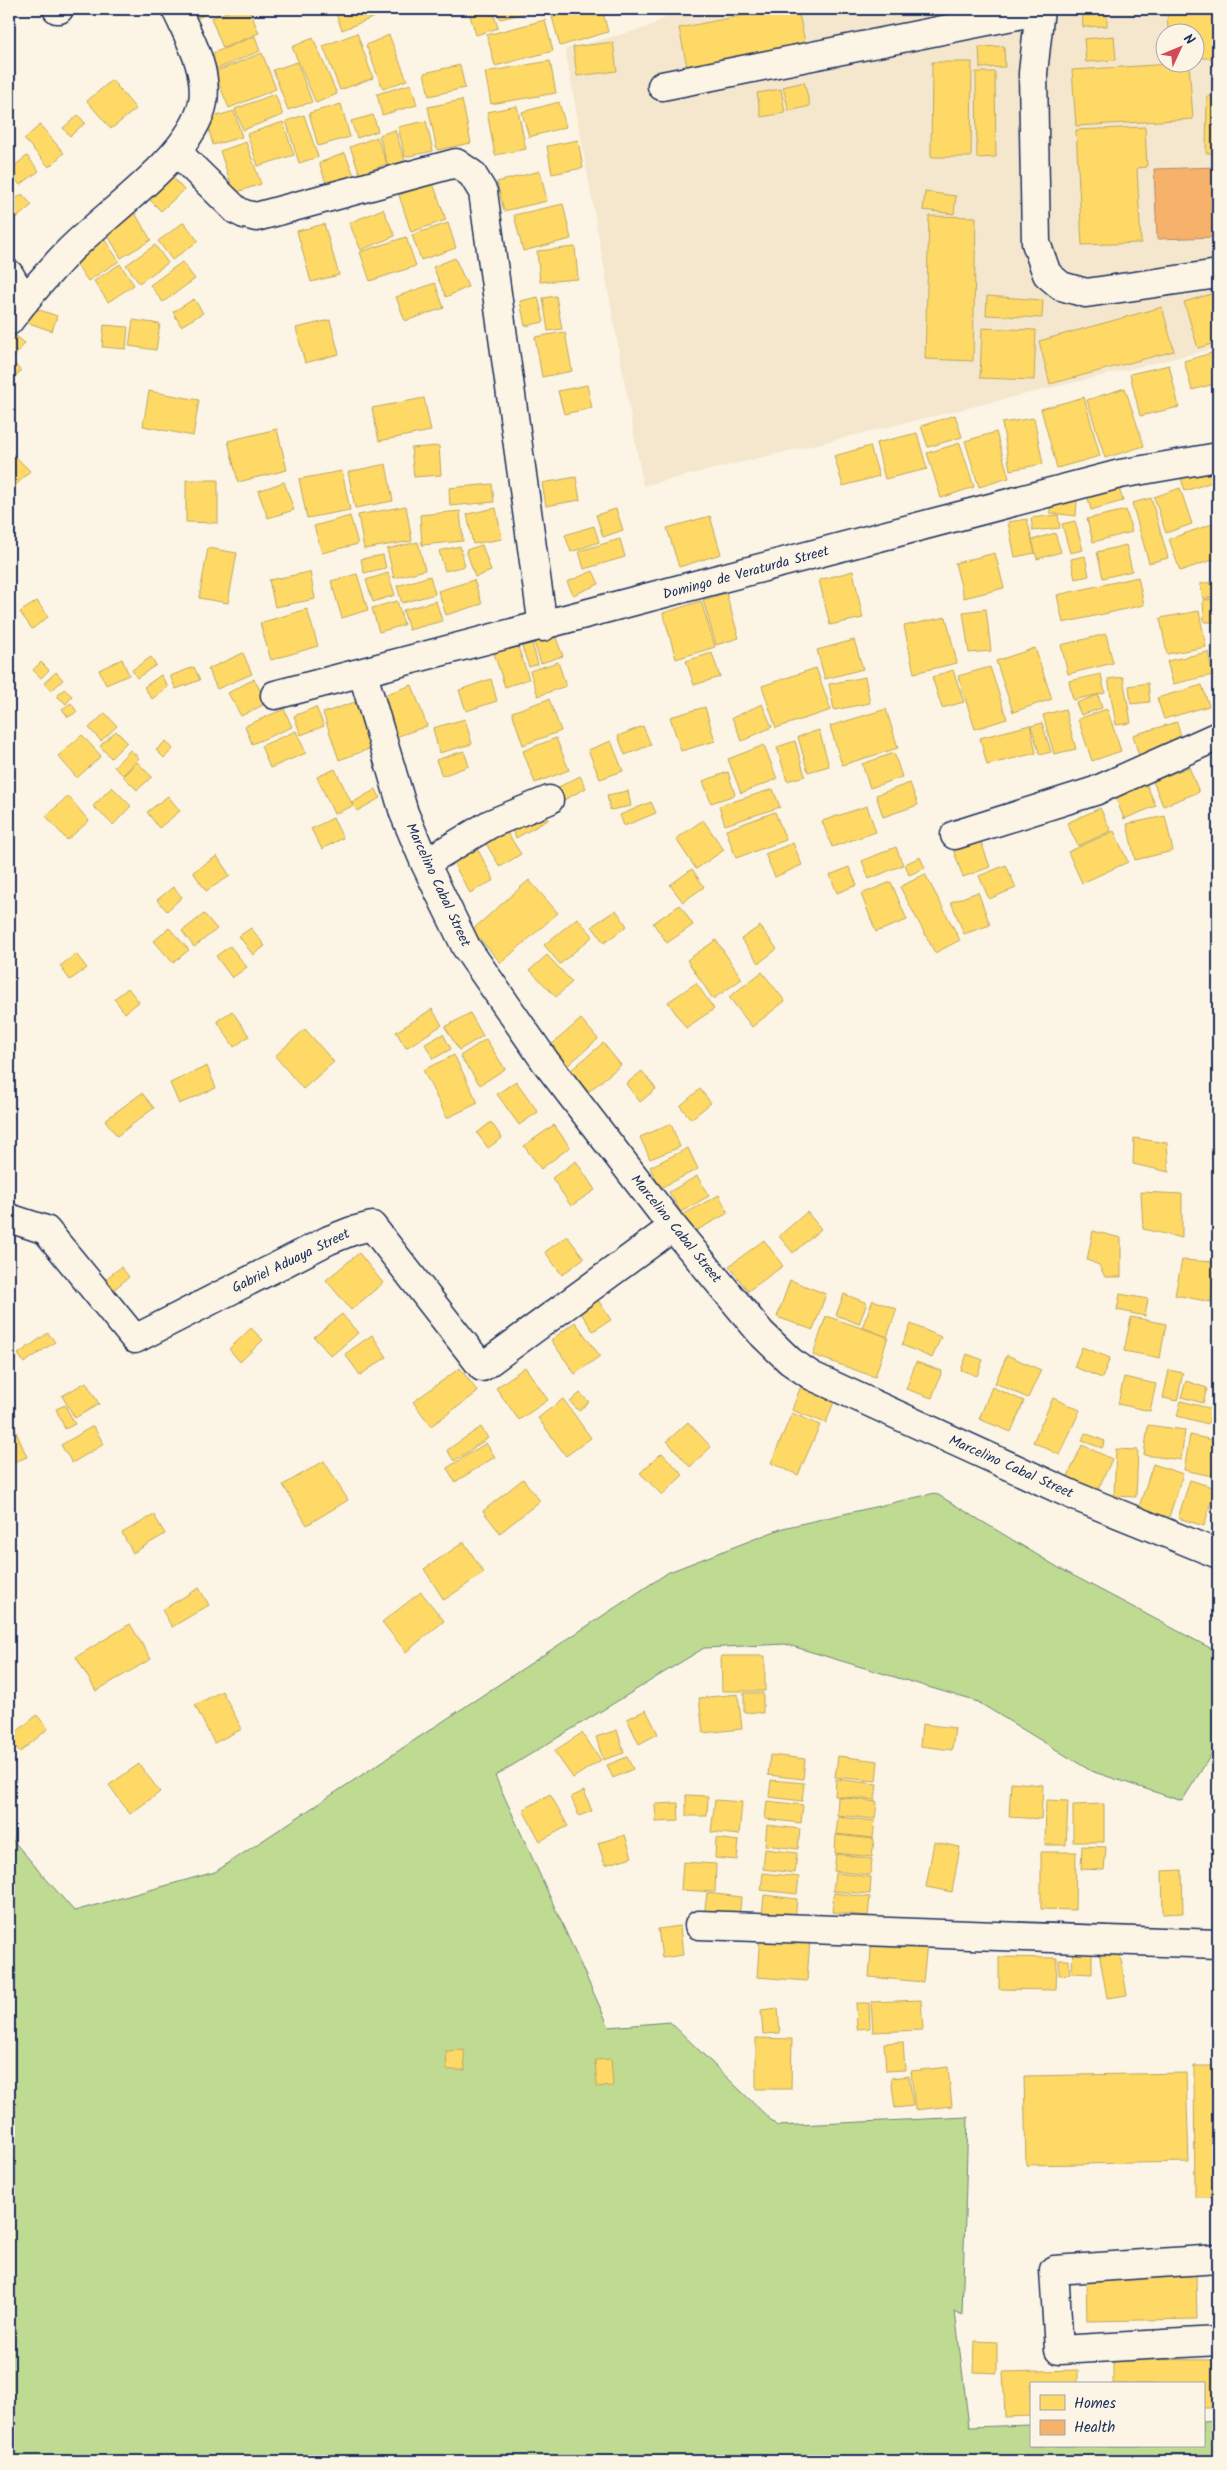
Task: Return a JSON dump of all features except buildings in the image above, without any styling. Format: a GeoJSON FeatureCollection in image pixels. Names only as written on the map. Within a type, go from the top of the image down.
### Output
{"type":"FeatureCollection","features":[{"type":"Feature","properties":{"kind":"street"},"geometry":{"type":"LineString","coordinates":[[17,311],[69,251],[177,152],[197,122],[203,101],[202,68],[176,9]]}},
{"type":"Feature","properties":{"kind":"street"},"geometry":{"type":"LineString","coordinates":[[662,86],[1039,10],[1034,73],[1036,243],[1047,274],[1061,286],[1086,293],[1218,274]]}},
{"type":"Feature","properties":{"kind":"street"},"geometry":{"type":"LineString","coordinates":[[177,152],[236,210],[256,217],[456,163],[472,174],[483,192],[544,627]]}},
{"type":"Feature","properties":{"kind":"street"},"geometry":{"type":"LineString","coordinates":[[9,274],[17,311]]}},
{"type":"Feature","properties":{"kind":"street","name":"Domingo de Veraturda Street"},"geometry":{"type":"LineString","coordinates":[[275,695],[544,627],[1120,474],[1218,457]]}},
{"type":"Feature","properties":{"kind":"street","name":"Marcelino Cabal Street"},"geometry":{"type":"LineString","coordinates":[[362,674],[404,813],[425,863],[466,947],[545,1061],[673,1227],[760,1333],[790,1361],[812,1376],[1078,1497],[1218,1554]]}},
{"type":"Feature","properties":{"kind":"street"},"geometry":{"type":"LineString","coordinates":[[955,835],[1095,791],[1218,736]]}},
{"type":"Feature","properties":{"kind":"street"},"geometry":{"type":"LineString","coordinates":[[425,863],[490,824],[549,800]]}},
{"type":"Feature","properties":{"kind":"street","name":"Gabriel Aduaya Street"},"geometry":{"type":"LineString","coordinates":[[9,1218],[46,1230],[134,1339],[329,1240],[372,1226],[482,1368],[673,1227]]}},
{"type":"Feature","properties":{"kind":"street"},"geometry":{"type":"LineString","coordinates":[[698,1925],[1218,1944]]}},
{"type":"Feature","properties":{"kind":"street"},"geometry":{"type":"LineString","coordinates":[[1218,2258],[1054,2270],[1058,2350],[1218,2341]]}},
{"type":"Feature","properties":{"kind":"shaded area"},"geometry":{"type":"Polygon","coordinates":[[[683,9],[1218,9],[1218,348],[643,486],[565,49],[645,28],[683,9]]]}},
{"type":"Feature","properties":{"kind":"green space"},"geometry":{"type":"Polygon","coordinates":[[[935,1493],[1059,1568],[1212,1649],[1218,1656],[1218,1744],[1182,1801],[1091,1771],[978,1702],[785,1644],[704,1648],[495,1776],[609,2027],[670,2022],[777,2126],[968,2117],[962,2315],[955,2311],[969,2427],[1030,2425],[1030,2448],[1204,2448],[1204,2421],[1218,2420],[1218,2461],[14,2461],[9,2459],[9,1836],[74,1911],[215,1872],[669,1572],[783,1528],[935,1493]]]}}]}
